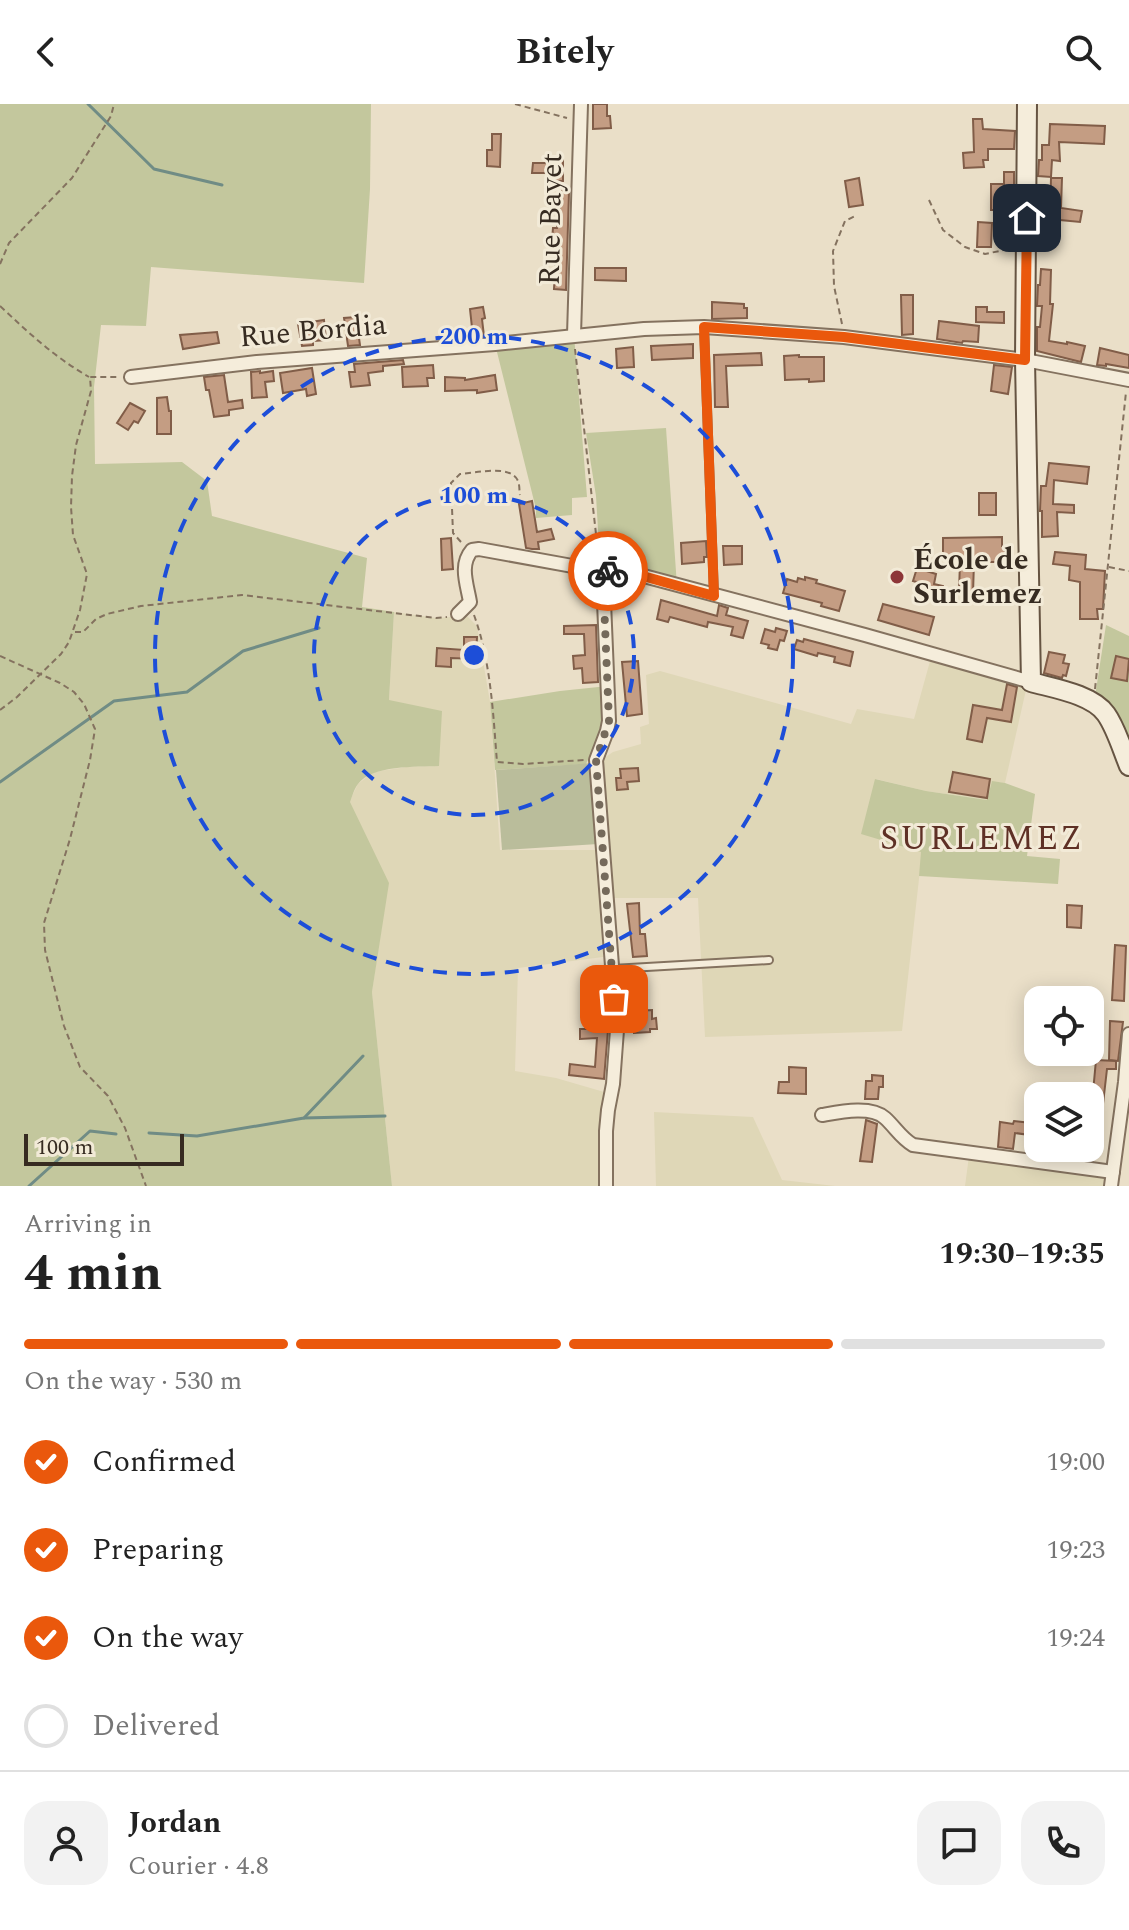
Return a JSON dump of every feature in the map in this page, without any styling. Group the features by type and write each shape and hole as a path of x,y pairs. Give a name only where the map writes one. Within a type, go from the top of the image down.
{"street":[{"name":"Rue Bayet","path":"574,335 581,104"},
{"path":"1027,104 1025,360 1031,682"},
{"name":"Rue Bordia","path":"131,377 217,365 495,344 644,329 704,327 844,337 1025,360 1128,380"},
{"path":"458,614 470,602 464,564 472,550 599,570 625,571 865,635 1087,699 1108,715 1129,766"},
{"path":"599,570 603,578 609,707 607,731 596,760 617,1030 606,1131 606,1186"},
{"path":"1111,1186 1129,1034"},
{"path":"822,1115 849,1110 880,1114 913,1145 1113,1172"}],"lane":[{"path":"704,327 714,596"},
{"path":"612,969 769,960"}],"path":[{"path":"0,264 9,243 72,178 111,116 114,104"},
{"path":"515,104 580,122"},
{"path":"929,200 943,230 965,247 985,254 1026,246"},
{"path":"844,337 834,286 833,251 845,221 857,215"},
{"path":"0,306 41,346 65,364 90,377 131,377"},
{"path":"574,335 596,534 595,560 599,570"},
{"path":"0,710 61,654 74,632 80,610 87,574 73,535 72,468 91,391 90,377"},
{"path":"1094,703 1128,380"},
{"path":"470,552 453,533 451,483 460,474 501,471 513,474 520,495"},
{"path":"1108,567 1129,571"},
{"path":"74,632 83,632 96,619 107,614 141,606 242,595 437,618 458,614"},
{"path":"470,602 483,639 497,762 523,764 596,760"},
{"path":"0,656 74,692 84,704 95,729 70,839 44,923 45,950 64,1026 80,1067 108,1096 125,1128 146,1186"}],"shaded area":[{"path":"394,612 437,618 464,613 477,626 490,702 500,850 598,850 603,957 518,968 515,1071 556,1078 611,1094 606,1186 392,1186 372,992 388,883 349,802 358,784 373,772 438,766 389,700"},
{"path":"932,654 1028,681 1005,783 992,782 987,800 926,791 876,779 922,852 902,1031 705,1037 698,898 612,898 601,760 613,752 641,744 640,727 649,724 646,675 660,671 851,724 857,709 914,719"},
{"path":"654,1112 753,1117 782,1180 835,1186 656,1186"},
{"path":"969,1156 1113,1172 1111,1186 965,1186"}],"green space":[{"path":"0,104 371,104 364,283 151,267 146,326 101,325 94,387 95,464 182,462 207,481 212,516 367,558 362,607 394,612 389,700 442,711 439,766 395,768 373,773 358,784 350,802 389,883 372,992 392,1186 0,1186"},
{"path":"574,335 587,497 572,498 572,515 536,518 495,344"},
{"path":"666,428 677,586 600,563 596,496 586,433"},
{"path":"1106,625 1129,636 1129,766 1094,703"},
{"path":"608,686 602,729 586,764 495,770 490,702"},
{"path":"592,763 598,844 502,850 496,770"},
{"path":"875,779 987,800 992,781 1035,794 1027,856 1060,859 1058,884 919,876 921,852 861,834"}],"building":[{"path":"593,104 607,104 611,128 593,129"},
{"path":"973,119 982,119 983,129 1015,131 1014,149 988,149 988,160 983,160 984,167 964,168 963,153 974,152"},
{"path":"1050,124 1105,126 1104,144 1059,142 1060,161 1052,160 1051,177 1038,176 1042,145 1049,145"},
{"path":"492,134 501,134 500,167 487,166 487,150 492,150"},
{"path":"548,156 563,157 563,181 552,181 552,173 532,173 533,163 548,163"},
{"path":"1004,172 1014,172 1009,210 991,210 991,184 1004,184"},
{"path":"859,178 863,205 849,207 845,181"},
{"path":"1051,178 1062,178 1061,208 1082,211 1080,222 1050,219"},
{"path":"562,191 569,192 566,290 554,289 556,254 551,253"},
{"path":"978,222 992,223 991,247 977,247"},
{"path":"595,268 626,268 626,281 595,280"},
{"path":"1041,269 1051,270 1050,304 1053,304 1049,341 1085,346 1081,362 1037,351 1037,327 1040,327 1042,306 1037,306"},
{"path":"901,295 913,295 913,334 902,335"},
{"path":"712,302 744,304 747,318 712,319"},
{"path":"483,307 484,336 473,337 470,309"},
{"path":"976,307 987,307 987,312 1004,312 1004,323 976,322"},
{"path":"356,317 360,345 348,346 344,318"},
{"path":"324,320 326,340 302,346 298,324"},
{"path":"939,321 979,326 978,342 937,339"},
{"path":"217,332 219,343 183,349 180,335"},
{"path":"693,344 693,358 652,360 651,346"},
{"path":"633,347 634,367 617,368 616,349"},
{"path":"1100,348 1129,355 1129,368 1097,365"},
{"path":"761,353 762,365 726,366 728,407 715,407 714,355"},
{"path":"784,356 824,357 824,381 785,380"},
{"path":"403,360 404,364 383,366 383,371 368,373 370,385 351,387 349,372 355,372 354,364"},
{"path":"433,365 434,378 427,378 428,386 403,387 402,367"},
{"path":"994,365 1012,367 1008,394 991,391"},
{"path":"312,368 316,394 307,396 306,389 283,393 280,373"},
{"path":"273,371 274,381 265,382 267,397 252,398 251,372"},
{"path":"224,375 228,402 242,400 243,408 229,410 229,415 214,417 204,377"},
{"path":"495,375 497,390 477,393 477,390 445,391 445,377 465,380"},
{"path":"167,397 171,411 171,434 157,434 157,398"},
{"path":"130,403 145,411 138,423 134,421 128,430 117,423"},
{"path":"1049,463 1089,467 1087,484 1054,480 1053,504 1074,505 1074,513 1057,512 1058,536 1042,537 1041,486 1046,486"},
{"path":"979,493 996,493 996,515 979,515"},
{"path":"532,501 537,532 551,529 554,539 538,542 539,549 526,548 519,504"},
{"path":"1002,537 1005,554 1002,554 1002,562 974,562 973,593 959,592 960,562 957,562 957,556 943,556 943,538"},
{"path":"451,538 453,569 442,570 441,539"},
{"path":"706,541 707,557 704,557 704,562 682,564 681,543"},
{"path":"723,546 742,546 742,564 724,565"},
{"path":"1055,552 1086,555 1085,569 1105,571 1103,609 1097,609 1098,619 1080,619 1080,582 1069,580 1070,566 1053,564"},
{"path":"917,568 936,574 934,584 943,586 943,600 917,592 920,583 913,581"},
{"path":"805,577 845,591 839,611 821,606 822,603 783,593 787,579 797,582 798,578 805,580"},
{"path":"661,600 717,616 719,605 728,608 726,615 748,621 743,638 731,635 733,627 708,622 707,627 670,617 668,622 657,619"},
{"path":"883,604 934,617 929,635 878,620"},
{"path":"596,625 598,682 583,683 582,668 574,669 573,656 585,655 584,634 564,634 564,626"},
{"path":"776,628 787,631 777,650 761,643 765,629 775,632"},
{"path":"464,637 477,637 476,659 451,658 451,667 436,666 437,648 464,650"},
{"path":"804,639 853,652 850,666 834,662 835,657 818,653 817,656 794,649 797,640 803,642"},
{"path":"1049,652 1065,655 1063,663 1069,664 1066,676 1062,678 1044,673"},
{"path":"1116,656 1129,659 1127,681 1111,678"},
{"path":"638,661 642,714 627,716 622,662"},
{"path":"1007,684 1017,687 1011,722 987,718 982,742 967,739 973,705 1002,710"},
{"path":"638,768 639,781 627,782 628,789 617,790 616,778 621,778 620,769"},
{"path":"953,772 990,779 987,798 949,792"},
{"path":"639,903 640,934 645,934 647,956 633,957 627,904"},
{"path":"1067,905 1082,906 1081,928 1067,927"},
{"path":"1115,945 1126,946 1124,1001 1112,1000"},
{"path":"606,1002 608,1030 604,1079 569,1075 570,1064 595,1067 597,1038 580,1039 580,1029 596,1029 595,1003"},
{"path":"652,1010 657,1029 634,1033 633,1011"},
{"path":"1110,1021 1123,1022 1118,1061 1109,1060"},
{"path":"1104,1060 1116,1061 1116,1069 1107,1069 1104,1095 1104,1082 1094,1082 1095,1066 1104,1066"},
{"path":"789,1067 806,1068 806,1094 778,1093 779,1082 789,1082"},
{"path":"872,1075 883,1076 883,1087 879,1087 878,1099 865,1099 866,1081 872,1081"},
{"path":"866,1120 877,1124 872,1162 860,1161"},
{"path":"1014,1121 1024,1122 1024,1134 1015,1133 1013,1149 998,1147 1000,1122 1013,1124"}],"waterway":[{"path":"88,104 154,169 222,185"},
{"path":"0,782 114,701 187,692 243,651 319,628"},
{"path":"149,1133 197,1136 304,1118 363,1056"},
{"path":"304,1118 385,1116"},
{"path":"29,1186 90,1131 116,1134"}],"way so far":[{"path":"608,571 600,571 603,578 609,721 596,760 614,999"}],"place":[{"name":"École de Surlemez","path":"897,577"}],"district":[{"name":"SURLEMEZ","path":"982,839"}],"route":[{"path":"608,571 625,571 714,596 704,327 844,337 1025,360 1027,218"}]}
